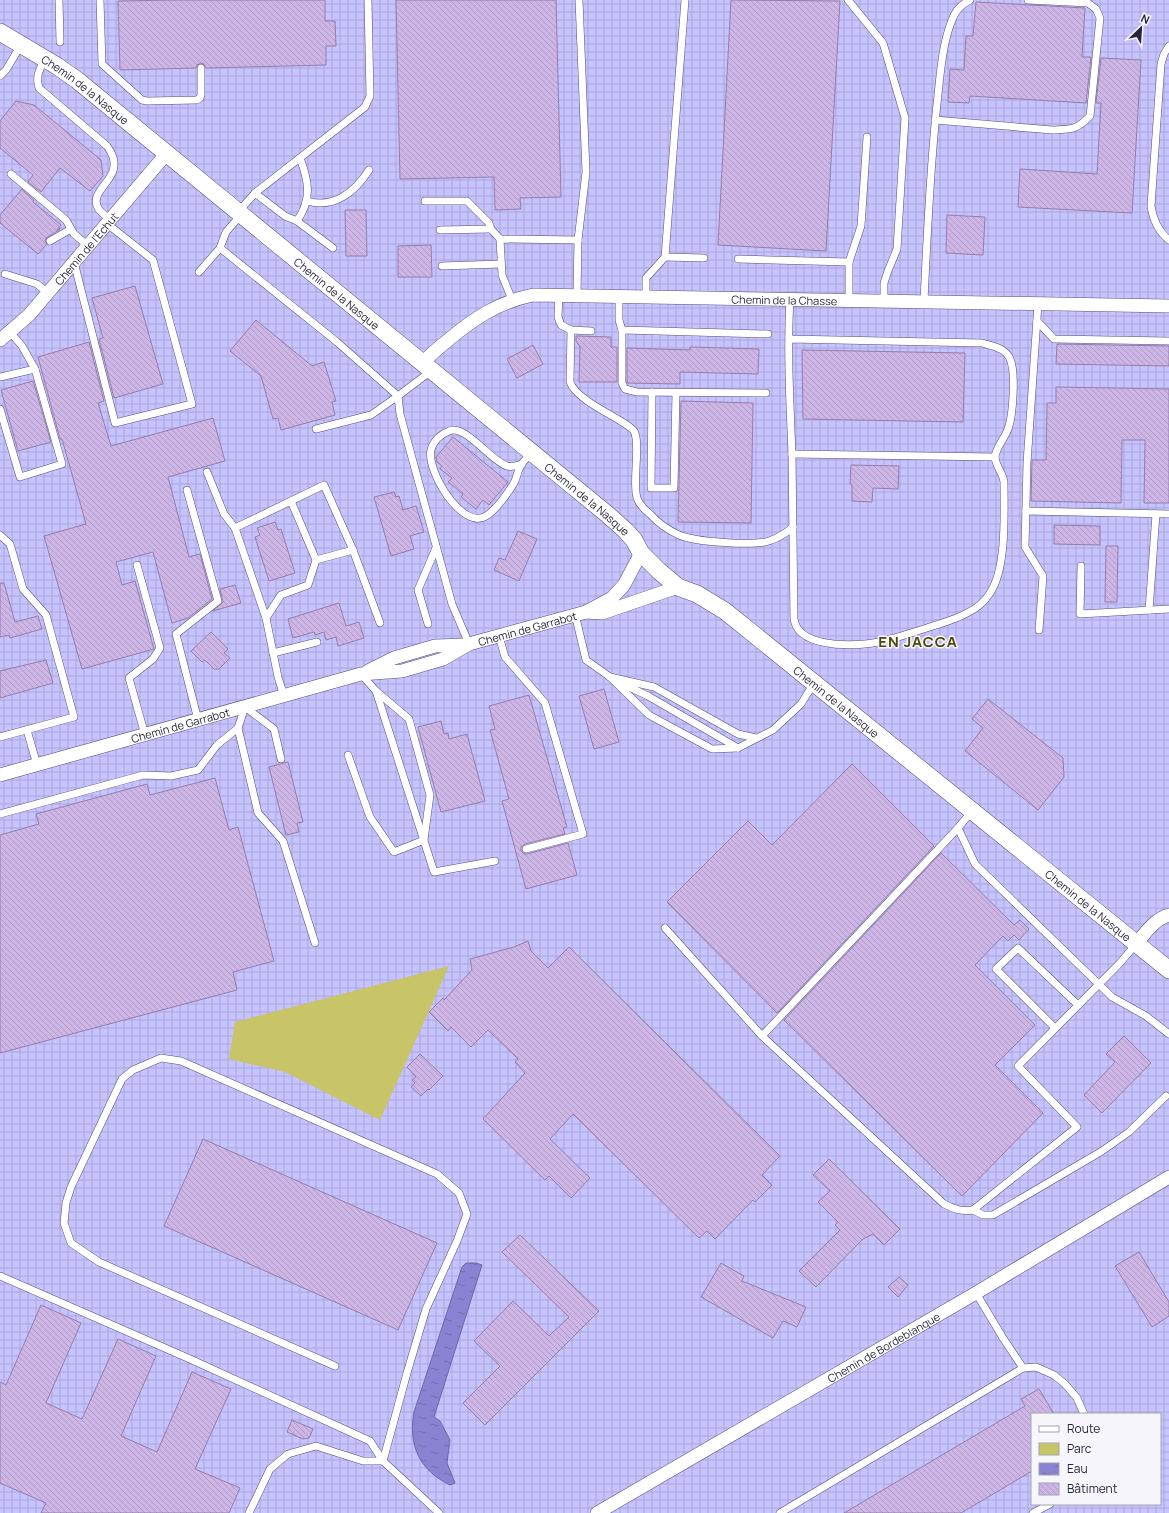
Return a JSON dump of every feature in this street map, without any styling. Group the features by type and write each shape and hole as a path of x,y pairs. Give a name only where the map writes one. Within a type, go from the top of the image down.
{"street":[{"name":"Chemin de la Nasque","path":"0,32 77,80 427,367 527,459 621,527 634,540 641,554 659,572 678,587 696,594 725,611 1169,970"},
{"name":"Chemin de l'Echut","path":"5,336 29,315 167,153"},
{"name":"Chemin de la Chasse","path":"427,367 428,357 470,322 512,300 533,295 1169,306"},
{"name":"Chemin de Garrabot","path":"0,775 361,674 402,671 442,659 469,644 581,613 612,598 624,585 641,554"},
{"name":"Chemin de Garrabot","path":"581,613 602,613 678,587"},
{"path":"1137,943 1148,929 1164,916 1169,915"},
{"name":"Chemin de Bordeblanque","path":"597,1513 976,1293 1169,1178"}],"lane":[{"path":"59,0 60,42"},
{"path":"100,0 102,64 142,100 197,100 201,95 201,68"},
{"path":"199,272 220,248 226,232 255,193 360,113 370,100 368,0"},
{"path":"577,295 578,240 586,172 580,0"},
{"path":"646,296 646,278 665,257 685,0"},
{"path":"848,0 883,43 905,118 897,249 884,283 884,300"},
{"path":"924,301 931,156 942,57 952,19 964,3 970,0"},
{"path":"935,120 1052,130 1071,129 1080,126 1090,116 1100,18 1096,9 1088,3 1028,0"},
{"path":"0,76 6,70 21,44"},
{"path":"1169,46 1164,54 1161,64 1151,206 1153,218 1158,228 1169,240"},
{"path":"45,59 39,69 37,78 39,88 107,146 112,153 114,171 98,195 96,204 108,221 153,260 192,404 115,423 74,261"},
{"path":"849,300 849,262 861,226 867,137"},
{"path":"297,221 306,206 307,201 307,177 300,158"},
{"path":"307,201 315,204 323,204 338,199 353,191 369,170"},
{"path":"11,174 66,220 74,234 88,245"},
{"path":"255,193 285,216 297,221 333,248"},
{"path":"425,201 468,201 488,223 500,239 502,275 512,300"},
{"path":"50,241 71,229"},
{"path":"440,230 491,229"},
{"path":"500,239 578,240"},
{"path":"220,248 337,342 398,396 400,414 452,604 469,644"},
{"path":"665,257 704,258"},
{"path":"738,259 849,262"},
{"path":"442,266 501,264"},
{"path":"5,274 37,284 48,293"},
{"path":"559,295 558,320 563,327 571,330 591,330"},
{"path":"619,296 619,320 622,330 623,386 625,389 630,391 652,392 766,393"},
{"path":"789,339 982,343 998,347 1010,358 1013,375 1012,414 1009,428 995,457 1004,482 1002,544 998,573 994,586 977,608 954,619 890,639 865,644 826,643 806,636 796,627 794,619 792,454 789,413 789,339 790,299"},
{"path":"1038,304 1028,463 1025,547 1043,576 1039,630"},
{"path":"1037,321 1054,339 1169,341"},
{"path":"571,330 570,382 572,387 581,396 621,421 634,432 636,442 635,488 637,498 641,505 658,522 670,531 691,539 744,543 769,541 793,528"},
{"path":"622,330 768,334"},
{"path":"0,409 20,477 62,464 35,369 22,346 5,336"},
{"path":"316,429 371,414 398,396 427,367"},
{"path":"0,377 35,369"},
{"path":"652,392 651,488 674,488 676,392"},
{"path":"451,430 457,430 467,435 500,463 508,466 515,466 527,459 510,490 486,516 477,519 460,511 449,498 432,466 430,458 434,442 441,435 451,430"},
{"path":"792,454 995,457"},
{"path":"207,472 224,514 235,528 266,618 278,678 284,696"},
{"path":"235,528 324,485 353,550 380,623"},
{"path":"187,490 218,601 176,634 198,720"},
{"path":"266,618 281,595 308,585 316,560 291,501"},
{"path":"1026,511 1169,514"},
{"path":"1149,610 1156,514"},
{"path":"0,535 10,544 23,589 46,615 74,717 0,738"},
{"path":"428,624 418,590 436,548"},
{"path":"316,560 353,550"},
{"path":"137,565 160,648 153,659 129,678 145,735"},
{"path":"1081,566 1080,614 1169,608"},
{"path":"581,613 586,660 610,677 649,714 712,749 738,748 773,730 801,704 814,682"},
{"path":"499,636 504,657 545,703 583,834 526,849"},
{"path":"273,653 317,642"},
{"path":"361,674 376,691 409,719 430,795 424,840"},
{"path":"610,677 654,687 738,734 756,738"},
{"path":"610,677 648,696 738,748"},
{"path":"376,691 434,872 495,861"},
{"path":"281,758 274,729 245,707 238,728 258,813 283,841 315,943"},
{"path":"0,814 143,776 171,776 198,770 217,745 238,728"},
{"path":"27,730 37,765"},
{"path":"348,755 370,817 394,852 424,840"},
{"path":"762,1036 958,828 972,810"},
{"path":"958,828 975,864 1112,997 1146,1016 1169,1034"},
{"path":"665,928 762,1036 944,1204 956,1210 966,1211 973,1210 1077,1127 1018,1066 1137,943"},
{"path":"1055,1028 996,969 1018,948 1078,1005"},
{"path":"335,1366 99,1262 71,1243 64,1224 66,1203 71,1187 122,1079 133,1070 161,1058 181,1061 437,1174 459,1193 467,1214 457,1241 426,1309 406,1373 383,1461"},
{"path":"973,1210 983,1215 993,1215 1102,1151 1129,1132 1166,1096"},
{"path":"0,1276 190,1359 370,1441 383,1461 439,1513"},
{"path":"976,1293 1023,1368"},
{"path":"780,1513 1023,1368 1036,1367 1054,1375 1065,1384 1077,1398 1084,1413"},
{"path":"249,1513 270,1469 288,1454 316,1446 363,1461 383,1461"},
{"path":"1033,1513 1048,1505"}],"shaded area":[{"path":"0,0 1169,0 1169,1513 0,1513"}],"green space":[{"path":"449,966 380,1120 285,1072 229,1059 235,1022"}],"water":[{"path":"466,1263 476,1263 482,1265 434,1417 440,1421 450,1440 447,1463 455,1483 450,1485 430,1472 423,1464 415,1446 413,1424 414,1412 462,1267"}],"building":[{"path":"325,0 325,21 335,21 336,46 326,46 326,65 206,68 204,64 201,63 197,65 196,68 120,70 118,1"},
{"path":"396,0 556,0 561,197 520,198 521,209 495,210 494,177 400,179"},
{"path":"731,0 840,1 826,251 718,245"},
{"path":"976,2 1085,8 1082,57 1091,57 1086,103 970,96 969,103 948,102 950,69 964,70 966,36 973,36"},
{"path":"1101,58 1141,60 1132,213 1018,207 1020,169 1097,174 1101,103 1096,103"},
{"path":"16,101 34,105 101,160 103,176 90,191 60,168 41,192 28,182 33,175 0,148 0,121"},
{"path":"22,189 34,200 33,202 61,225 57,230 60,228 59,230 46,238 45,241 47,244 38,254 0,223 0,215"},
{"path":"345,210 366,210 367,256 346,256"},
{"path":"947,215 985,217 983,255 946,253"},
{"path":"431,245 432,277 398,277 398,246"},
{"path":"135,286 163,384 114,398 99,339 103,338 92,298"},
{"path":"256,320 312,366 324,362 336,401 332,402 335,415 281,430 278,418 273,419 261,376 230,351"},
{"path":"576,336 611,337 611,347 617,347 617,382 579,382 580,347 576,341"},
{"path":"89,342 104,401 98,403 111,446 213,418 225,461 168,477 189,557 200,554 212,599 188,618 172,623 153,552 116,562 122,585 135,581 154,649 82,669 44,536 86,524 62,439 60,439 38,357"},
{"path":"1057,344 1169,346 1169,366 1056,364"},
{"path":"533,345 543,364 517,378 507,359"},
{"path":"690,347 759,349 758,374 680,372 680,384 627,383 627,348 690,350"},
{"path":"802,350 965,353 963,422 803,419"},
{"path":"33,381 51,442 18,451 1,390"},
{"path":"1056,387 1169,389 1169,503 1144,503 1145,440 1122,440 1121,503 1031,501 1032,460 1046,460 1047,403 1056,403"},
{"path":"681,401 753,403 751,523 678,522"},
{"path":"453,437 508,482 489,505 483,500 476,509 461,497 463,494 448,482 452,478 440,469 442,466 437,462 436,457"},
{"path":"851,465 899,466 898,489 873,488 872,502 852,501 852,484 850,484"},
{"path":"394,492 396,497 399,496 403,510 416,506 424,532 410,536 414,549 391,556 374,497"},
{"path":"275,522 278,530 281,529 295,573 269,581 255,537 260,535 257,528"},
{"path":"1054,525 1100,526 1100,545 1054,544"},
{"path":"518,531 537,539 519,581 494,570 499,558 505,560"},
{"path":"1106,546 1118,546 1117,602 1105,602"},
{"path":"0,583 4,583 15,622 38,616 42,629 10,638 9,635 0,637"},
{"path":"235,585 241,603 213,611 223,602 220,589"},
{"path":"339,603 346,626 359,622 364,638 338,646 336,637 326,640 324,632 315,635 314,632 293,638 288,619"},
{"path":"211,632 228,649 224,653 230,658 219,669 214,669 205,660 202,662 191,651"},
{"path":"46,660 53,683 0,698 0,671"},
{"path":"604,689 619,742 594,749 579,696"},
{"path":"529,695 567,827 563,828 565,834 525,844 521,847 521,851 524,854 527,854 568,843 577,875 526,889 502,801 509,799 490,730 495,729 489,706"},
{"path":"988,699 1063,758 1064,777 1038,810 965,751 983,728 972,719"},
{"path":"441,721 444,734 448,733 449,739 467,734 485,801 441,812 418,727"},
{"path":"288,762 303,822 297,823 299,832 286,835 269,767"},
{"path":"852,764 934,846 777,1013 667,902 748,821 772,845"},
{"path":"215,778 229,830 238,827 274,961 233,972 237,990 0,1053 0,835 39,824 36,814 147,784 150,795"},
{"path":"941,853 1014,925 1020,920 1029,929 1019,940 1014,935 1008,941 1003,936 975,965 1035,1025 995,1065 1043,1113 962,1196 784,1020"},
{"path":"528,941 531,951 548,968 569,947 780,1156 762,1175 772,1185 755,1202 753,1200 715,1239 707,1231 699,1238 573,1114 550,1139 590,1178 571,1198 549,1176 545,1180 483,1119 525,1073 515,1062 518,1059 488,1030 471,1047 451,1027 448,1031 429,1012 443,998 444,1000 472,970 470,959 514,947"},
{"path":"1124,1036 1151,1063 1102,1113 1084,1095 1115,1062 1106,1054"},
{"path":"420,1054 443,1076 421,1096 411,1087 415,1083 412,1080 416,1077 407,1067"},
{"path":"203,1139 437,1243 398,1330 164,1226"},
{"path":"829,1159 900,1229 884,1245 873,1234 863,1239 816,1287 799,1271 840,1230 835,1225 838,1222 818,1202 830,1191 813,1175"},
{"path":"520,1235 599,1311 485,1425 463,1403 500,1366 474,1341 513,1301 549,1336 569,1317 502,1252"},
{"path":"1139,1252 1169,1302 1169,1316 1152,1327 1115,1266"},
{"path":"721,1263 744,1276 742,1281 806,1307 797,1327 783,1321 773,1338 701,1297"},
{"path":"899,1277 908,1285 898,1297 888,1287"},
{"path":"41,1305 81,1323 46,1403 82,1419 118,1339 156,1356 121,1436 157,1452 192,1372 231,1389 195,1469 240,1488 229,1513 41,1513 46,1503 0,1483 0,1382 6,1385"},
{"path":"1039,1389 1053,1413 1031,1413 1031,1472 961,1513 844,1513 1025,1406 1021,1399"},
{"path":"292,1420 313,1429 309,1438 303,1439 287,1432"}],"district":[{"name":"EN JACCA","path":"918,641"}]}
